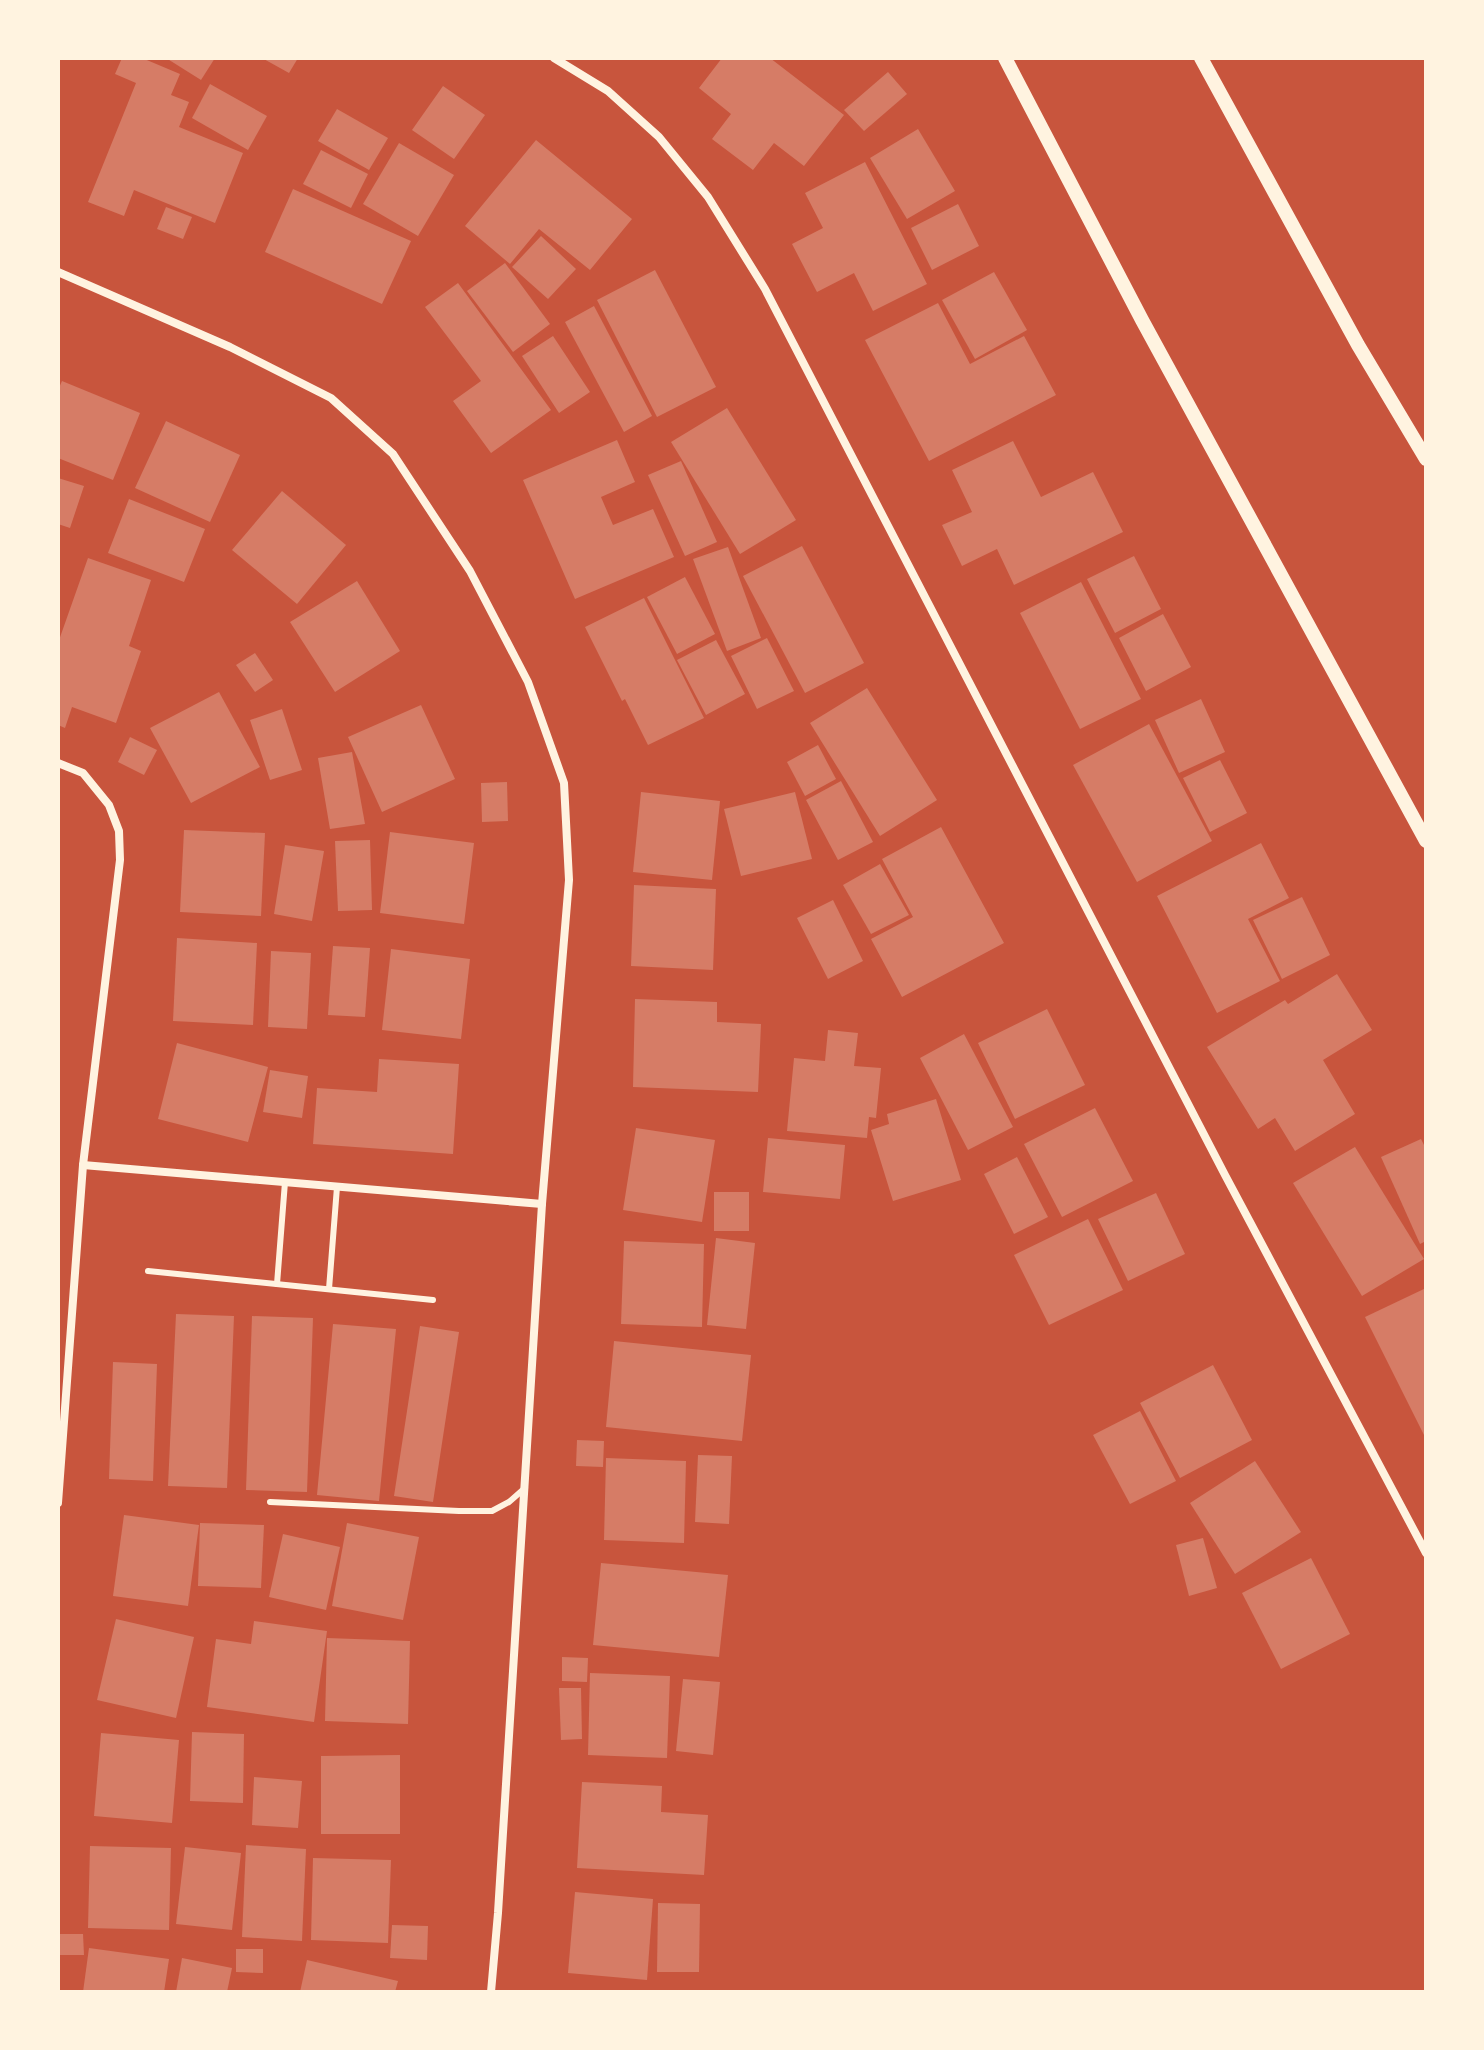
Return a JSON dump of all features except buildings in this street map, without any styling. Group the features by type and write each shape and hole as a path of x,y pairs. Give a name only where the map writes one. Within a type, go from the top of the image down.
{"street":[{"path":"554,58 608,91 659,137 708,197 765,289 1217,1161 1426,1553"},
{"path":"1005,58 1142,320 1426,841"},
{"path":"1201,58 1358,345 1426,459"},
{"path":"58,272 230,347 331,398 393,454 470,571 528,682 564,783 569,880 542,1204 491,1992"},
{"path":"58,763 83,773 109,805 119,831 120,860 83,1165 58,1503"},
{"path":"83,1165 542,1204"}],"lane":[{"path":"277,1284 285,1182"},
{"path":"329,1289 337,1187"},
{"path":"148,1271 433,1300"},
{"path":"270,1502 492,1511 525,1488"}]}
